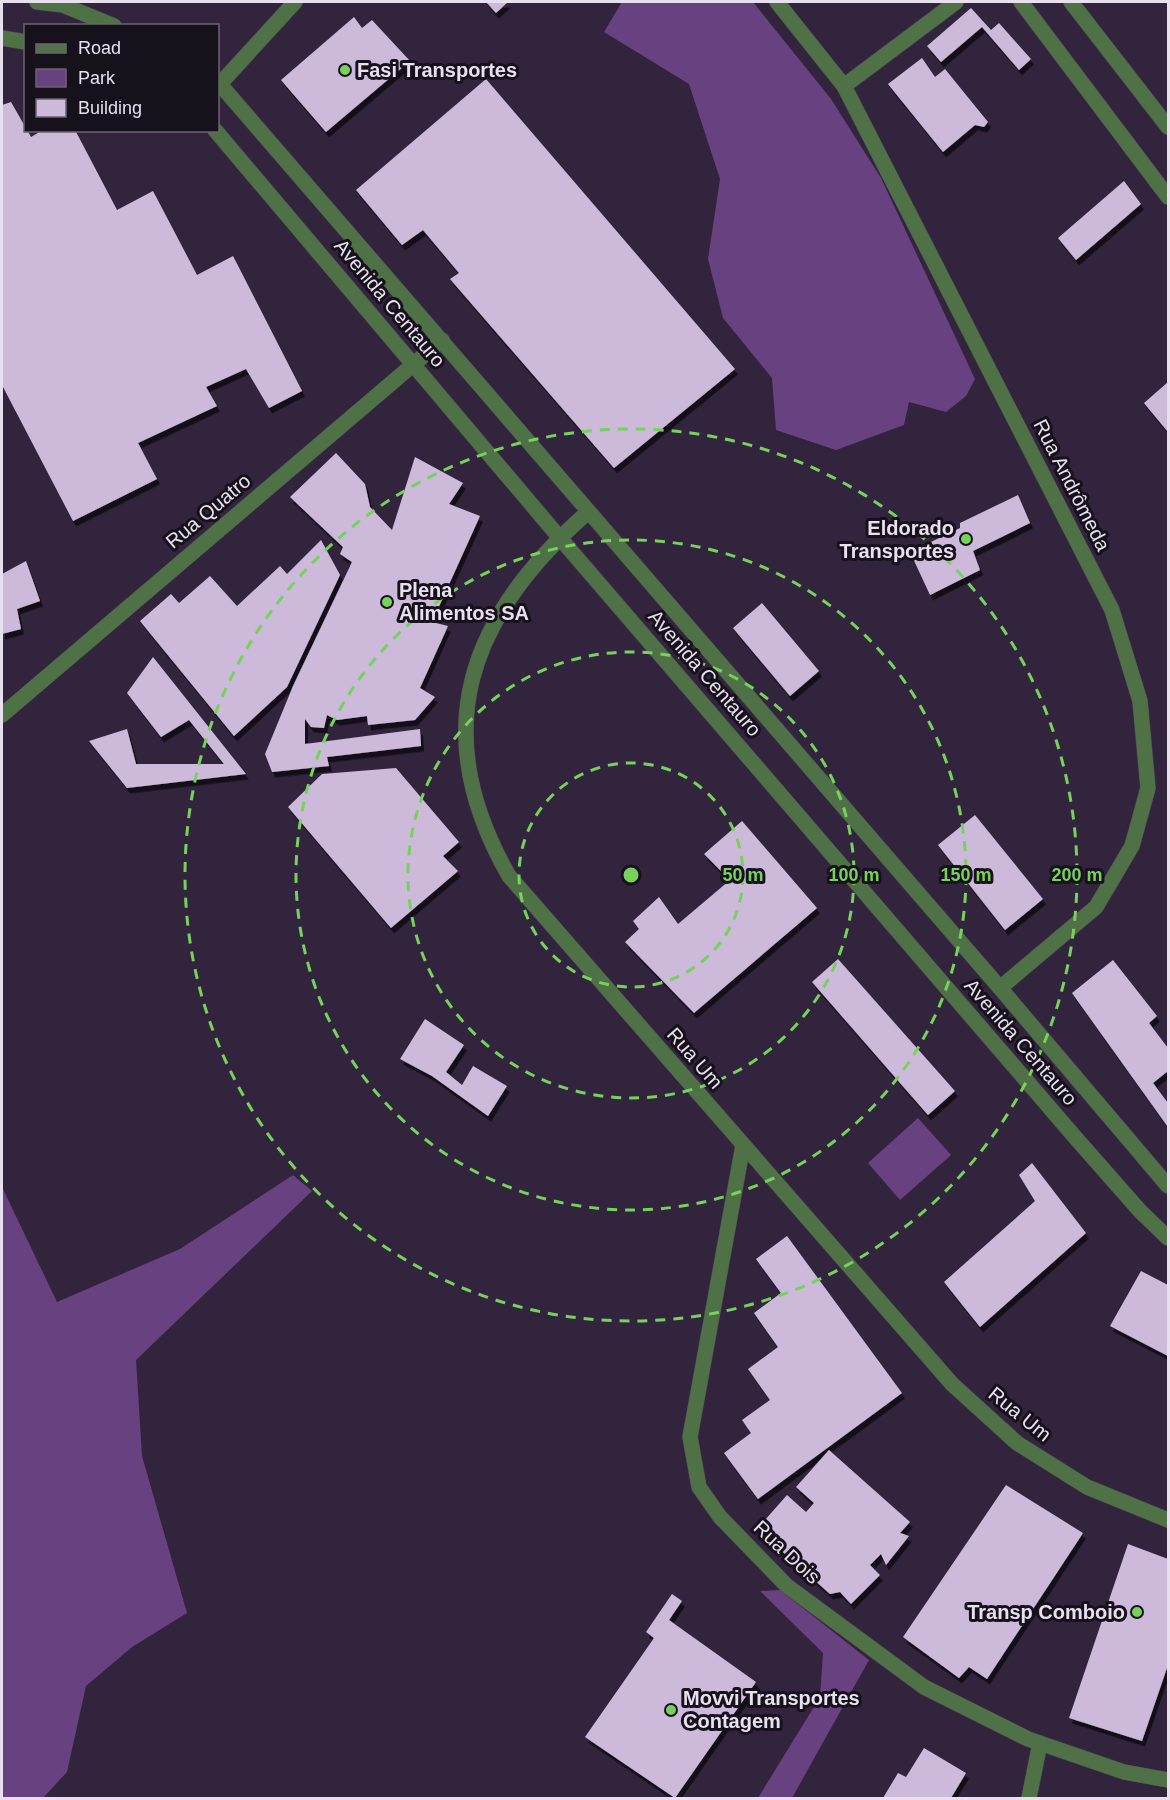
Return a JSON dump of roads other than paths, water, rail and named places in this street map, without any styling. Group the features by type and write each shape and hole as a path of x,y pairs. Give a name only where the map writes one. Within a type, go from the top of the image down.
{"street":[{"path":"37,2 63,5 109,24"},
{"path":"219,82 295,2"},
{"name":"Rua Andrômeda","path":"777,2 844,86 1113,610 1140,701 1148,788 1132,846 1096,907 1000,988"},
{"path":"844,86 956,2"},
{"path":"1021,2 1168,197"},
{"path":"1071,2 1168,127"},
{"path":"2,38 24,42"},
{"name":"Avenida Centauro","path":"219,84 442,340 1168,1186"},
{"name":"Avenida Centauro","path":"217,132 559,537 1074,1136 1140,1211 1168,1238"},
{"name":"Rua Quatro","path":"2,715 442,340"},
{"name":"Rua Um","path":"588,512 559,537 523,579 498,617 472,670 463,740 482,822 509,876 952,1384 1017,1443 1087,1487 1168,1520"},
{"name":"Rua Dois","path":"743,1145 690,1437 699,1487 720,1516 787,1586 924,1687 1040,1743 1124,1772 1168,1780"},
{"path":"1029,1798 1040,1743"}],"place":[{"name":"Fasi Transportes","path":"345,70"},
{"name":"Eldorado Transportes","path":"966,539"},
{"name":"Plena Alimentos SA","path":"387,602"},
{"name":"Transp Comboio","path":"1137,1612"},
{"name":"Movvi Transportes Contagem","path":"671,1710"}]}
